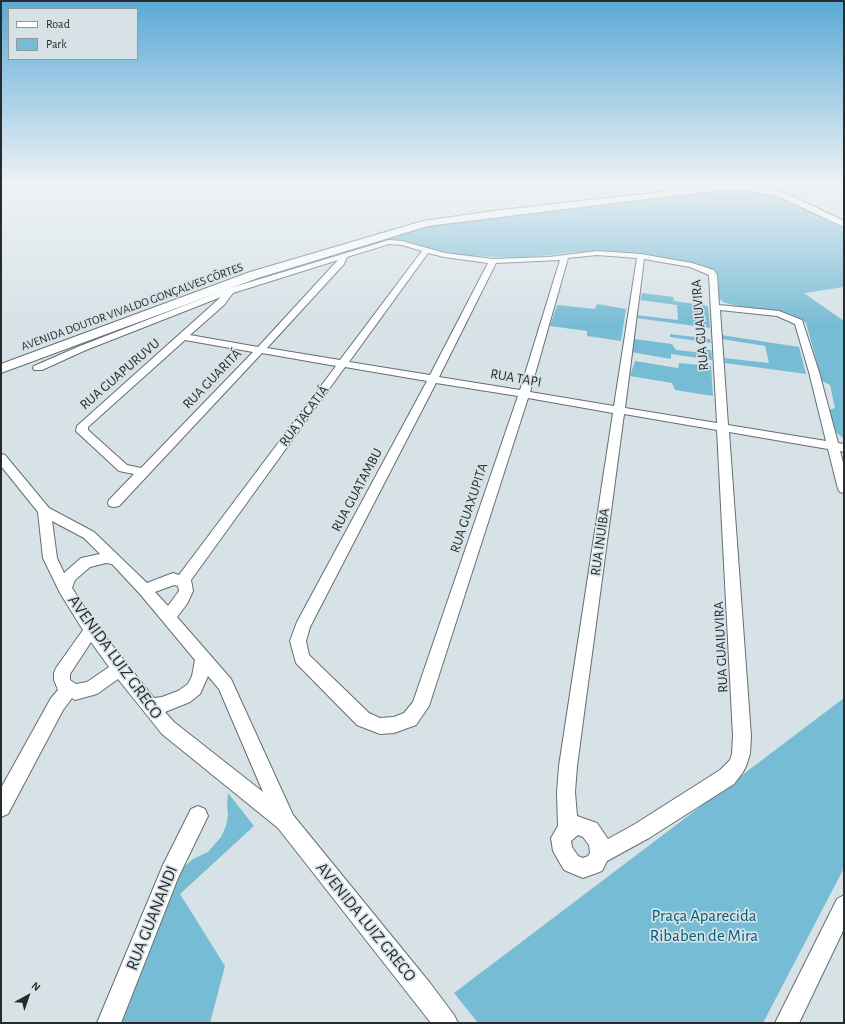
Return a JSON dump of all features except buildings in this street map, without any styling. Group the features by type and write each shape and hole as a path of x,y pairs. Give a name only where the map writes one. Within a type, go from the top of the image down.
{"main road":[{"name":"AVENIDA DOUTOR VIVALDO GONÇALVES CÔRTES","path":"1,359 210,283 381,230"},
{"name":"AVENIDA DOUTOR VIVALDO GONÇALVES CÔRTES","path":"1,369 232,283 404,230"}],"street":[{"name":"RUA GUAIUVIRA","path":"38,368 83,348 230,291 389,242 402,243 444,255 493,261 549,259 564,256 597,254 641,256 692,265 711,272 713,275 723,428 742,736 741,754 737,766 727,777 642,831 600,854"},
{"name":"RUA JACATIÁ","path":"182,580 426,251"},
{"name":"RUA GUARITÁ","path":"114,503 260,350 341,262 344,255"},
{"name":"RUA GUAXUPITA","path":"363,719 380,726 394,725 410,719 420,706 524,394 563,264 564,256"},
{"name":"RUA INUÍBA","path":"568,828 566,792 568,766 641,256"},
{"name":"RUA GUATAMBU","path":"363,719 302,658 298,641 302,627 433,379 493,261"},
{"path":"306,267 322,269 329,274"},
{"name":"RUA GUAPURUVU","path":"142,472 122,468 82,431 83,426 222,303 230,291"},
{"path":"715,307 779,314 799,322 814,372 844,489"},
{"path":"173,314 190,314 198,319 199,323"},
{"name":"RUA TAPI","path":"183,337 844,448"},
{"name":"AVENIDA LUIZ GRECO","path":"1,458 44,511 89,535 116,560 168,616 225,684 285,821"},
{"name":"AVENIDA LUIZ GRECO","path":"44,511 50,558 65,589 91,630 149,706 168,728 285,821 422,990 446,1023"},
{"path":"65,589 68,578 86,562 106,558 116,560"},
{"path":"145,590 167,580 182,580 185,583 186,591 182,600 168,616"},
{"path":"91,630 62,673 64,685 68,689 75,692 91,689 120,669"},
{"path":"149,706 162,705 184,697 194,689 200,677 203,659"},
{"path":"1,807 57,704 68,689"},
{"name":"RUA GUANANDI","path":"109,1023 170,872 198,816"},
{"path":"578,825 590,830 599,841 600,854 594,864 583,868 571,863 563,851 561,838 568,828 578,825"},
{"path":"787,1023 844,906"}],"green space":[{"path":"416,230 844,230 844,287 804,293 844,321 844,439 836,432 829,410 835,408 830,385 822,381 806,323 798,317 785,313 733,305 723,302 719,298 718,274 708,268 661,257 620,252 576,252 522,258 472,256 438,251 402,240 381,239"},
{"path":"642,293 673,297 674,301 708,306 710,328 636,318 636,315 678,320 677,305 640,300"},
{"path":"597,304 626,309 621,341 587,336 587,331 550,326 557,305 595,309"},
{"path":"670,334 710,339 711,343 670,337"},
{"path":"721,335 799,347 806,374 725,363 724,358 769,363 765,346 722,339"},
{"path":"634,339 672,344 676,350 705,353 705,350 711,350 712,360 671,354 671,359 631,352"},
{"path":"635,361 678,368 679,363 711,366 713,396 675,390 672,383 630,376"},
{"name":"Praça Aparecida Ribaben de Mira","path":"844,698 844,868 763,1023 478,1023 454,993"},
{"path":"228,793 254,826 180,894 225,966 210,1023 121,1023 177,873 193,859 208,852 221,837 226,826 228,815"}]}
